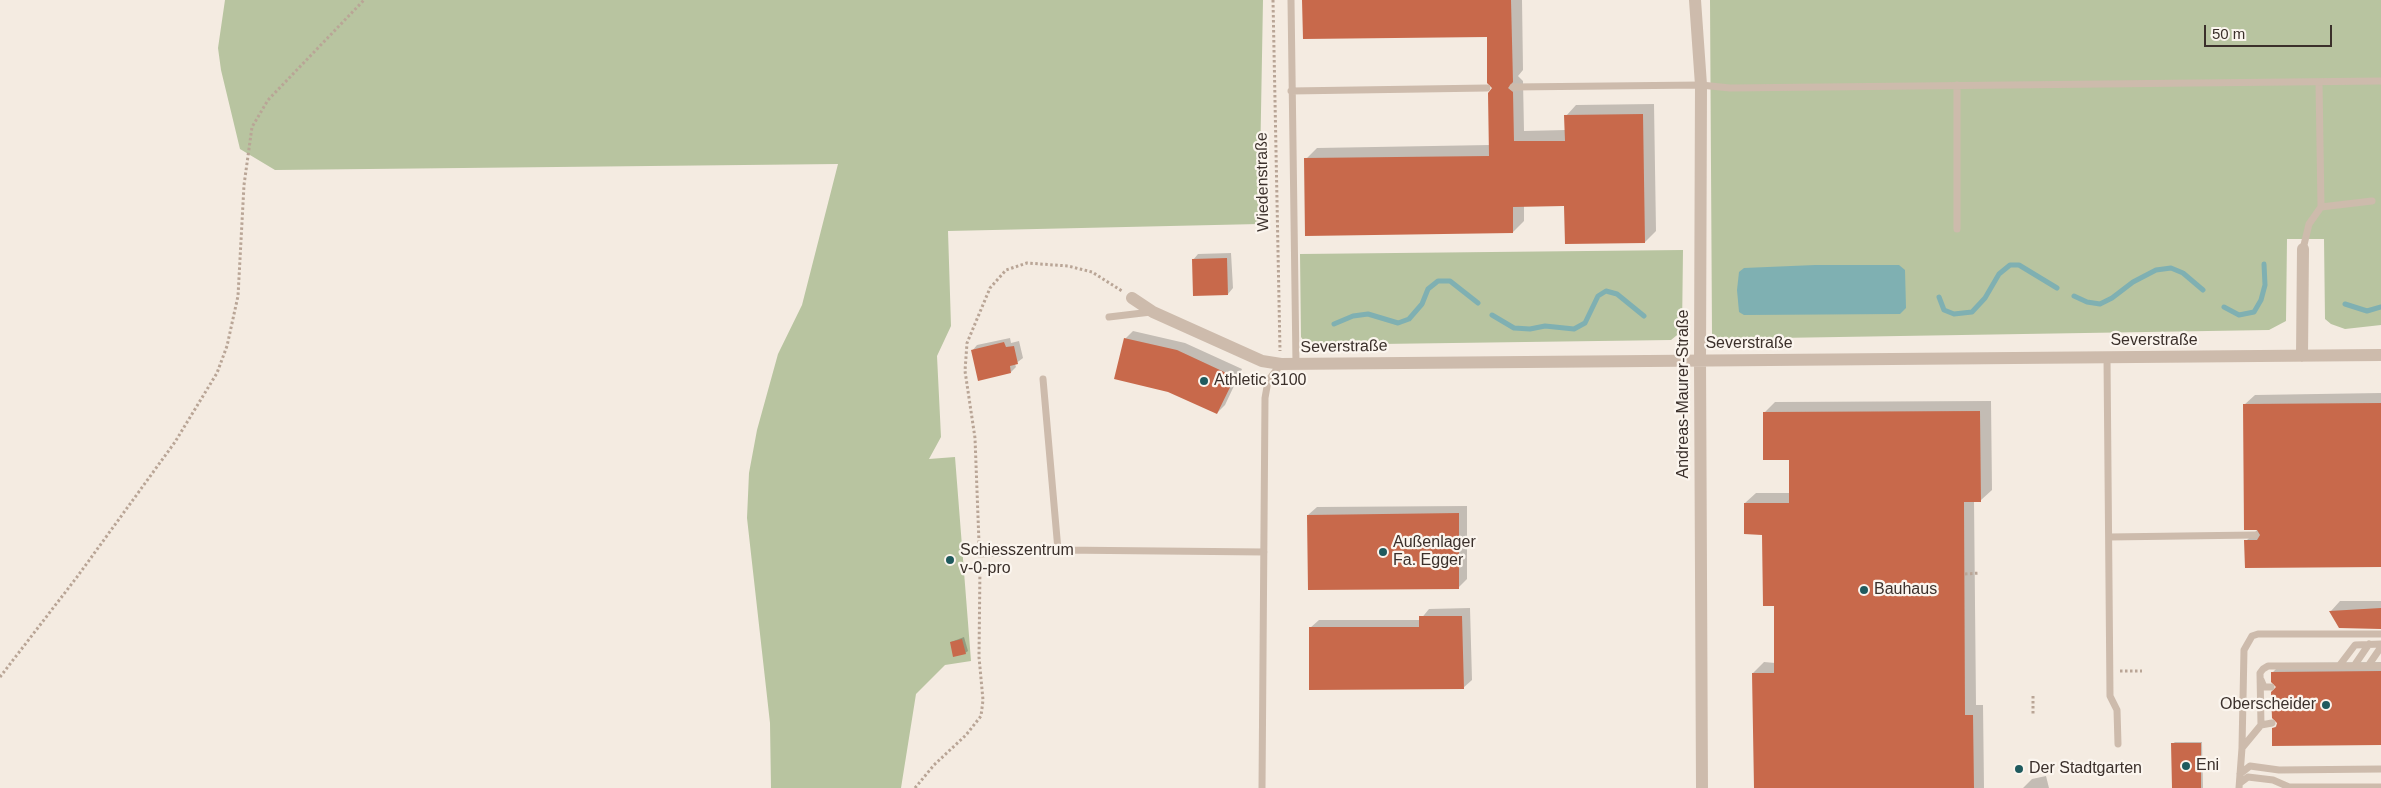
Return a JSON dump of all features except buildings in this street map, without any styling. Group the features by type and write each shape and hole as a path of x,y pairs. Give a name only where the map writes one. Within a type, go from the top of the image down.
{"street":[{"name":"Andreas-Maurer-Straße","path":"1694,0 1701,85 1702,788"},
{"path":"2302,356 2303,248"},
{"name":"Severstraße","path":"1132,298 1153,312 1262,361 1280,364 2381,355"}],"lane":[{"path":"1291,0 1296,364"},
{"path":"1513,87 1701,85 1730,88 2381,81"},
{"path":"2303,248 2309,224 2321,207 2319,82"},
{"path":"1958,86 1958,229"},
{"path":"1291,91 1487,88"},
{"path":"2321,207 2372,201"},
{"path":"1109,317 1153,312"},
{"path":"2107,358 2110,696 2117,710 2118,744"},
{"path":"1262,788 1265,398 1268,381 1280,364"},
{"path":"1043,379 1058,550"},
{"path":"2109,537 2255,535"},
{"path":"980,554 1058,550 1264,552"},
{"path":"2239,786 2242,748 2244,650 2252,636 2258,634 2381,634"},
{"path":"2354,666 2369,644"},
{"path":"2340,666 2356,645 2369,644 2381,646 2368,666"},
{"path":"2261,726 2260,680 2263,669 2268,666 2381,666"},
{"path":"2260,680 2264,687 2271,687"},
{"path":"2242,748 2261,726 2272,724"},
{"path":"2240,774 2250,766 2278,770 2381,769"},
{"path":"2239,786 2248,777 2273,780 2289,787 2381,787"}],"path":[{"path":"0,677 77,577 175,442 217,373 227,346 238,296 244,185 252,127 268,100 364,0"},
{"name":"Wiedenstraße","path":"1272,0 1280,364"},
{"path":"915,788 934,765 966,735 981,716 984,700 979,657 980,554 975,438 965,371 967,343 990,288 1006,270 1027,263 1060,265 1092,272 1132,298"},
{"path":"1964,574 1980,573"},
{"path":"2110,671 2142,671"},
{"path":"2033,696 2033,715"}],"green space":[{"path":"225,0 1263,0 1259,224 948,231 951,326 937,356 941,437 929,459 955,457 971,661 945,665 916,694 901,788 771,788 770,723 747,518 749,473 757,430 778,354 802,305 838,164 275,170 240,149 221,70 218,48"},
{"path":"1710,0 2381,0 2381,325 2345,329 2331,324 2325,319 2324,239 2287,239 2286,321 2269,330 1716,339 1712,334"},
{"path":"1683,250 1682,331 1671,340 1307,345 1301,337 1300,254"}],"water":[{"path":"1815,265 1899,265 1905,270 1906,308 1900,314 1744,315 1739,312 1737,290 1739,272 1744,268"}],"waterway":[{"path":"2224,307 2239,315 2254,312 2261,300 2265,285 2264,264"},
{"path":"1939,297 1944,310 1954,314 1972,312 1985,298 1999,274 2010,265 2019,265 2057,288"},
{"path":"2074,296 2087,302 2100,304 2112,298 2133,282 2156,270 2171,268 2183,273 2203,290"},
{"path":"1334,324 1353,316 1368,314 1398,323 1409,319 1422,304 1428,289 1438,281 1450,281 1478,303"},
{"path":"1492,315 1514,328 1530,329 1545,326 1574,329 1585,323 1598,296 1606,291 1617,294 1644,316"},
{"path":"2345,304 2367,311 2381,307"}],"place":[{"name":"Athletic 3100","path":"1204,381"},
{"name":"Außenlager Fa. Egger","path":"1383,552"},
{"name":"Schiesszentrum v-0-pro","path":"950,560"},
{"name":"Bauhaus","path":"1864,590"},
{"name":"Oberscheider","path":"2326,705"},
{"name":"Eni","path":"2186,766"},
{"name":"Der Stadtgarten","path":"2019,769"}]}
